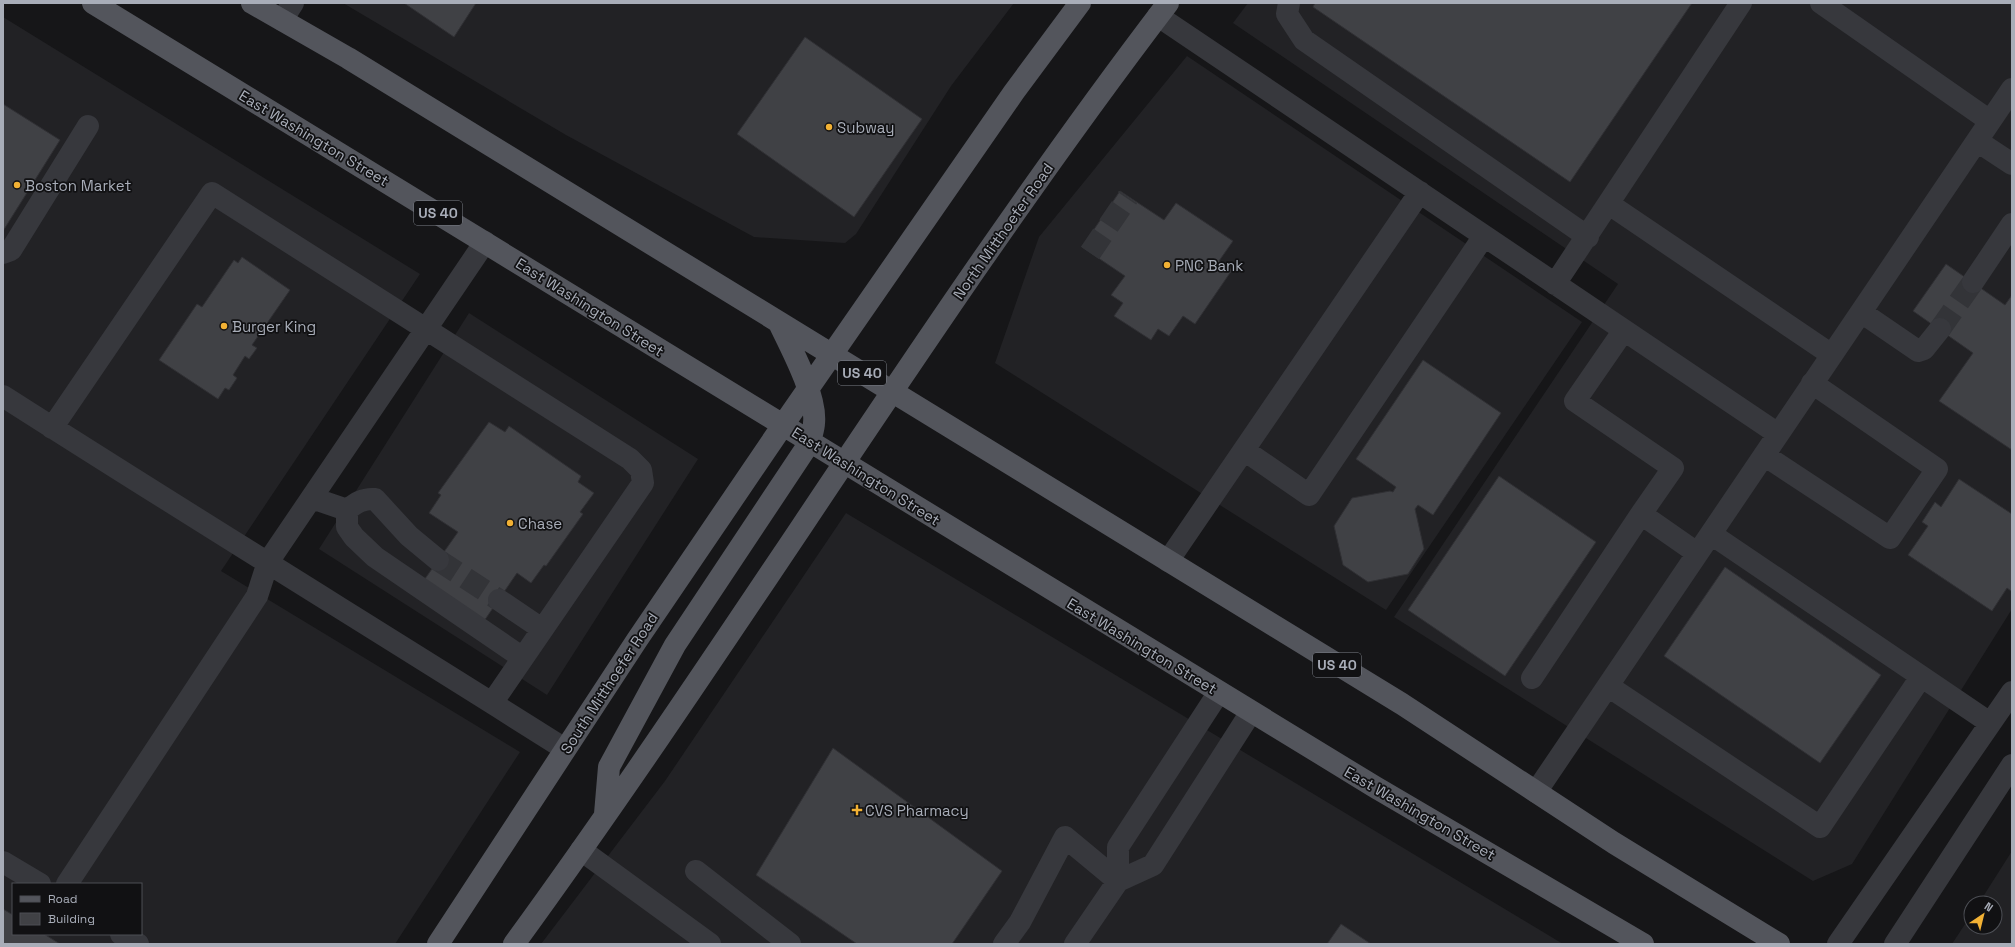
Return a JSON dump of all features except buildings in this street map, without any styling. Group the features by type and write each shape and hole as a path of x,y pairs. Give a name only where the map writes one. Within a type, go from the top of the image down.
{"main road":[{"name":"East Washington Street","path":"93,3 1251,712 1375,787 1643,944"},
{"name":"US 40","path":"252,3 287,12 348,58 1402,704 1614,843 1779,944"},
{"path":"783,425 1014,92 1080,3"},
{"name":"North Mitthoefer Road","path":"845,463 892,392 1094,101 1163,10"},
{"path":"605,815 609,767 675,645 810,442 814,423 812,405 808,390 779,323"},
{"name":"South Mitthoefer Road","path":"438,944 637,640 783,425"},
{"path":"514,944 581,850 845,463"}],"lane":[{"path":"1289,3 1287,14 1304,40 1588,237"},
{"path":"1555,284 1588,237 1741,3"},
{"path":"1821,3 1990,121"},
{"path":"1163,10 1420,192 1778,434"},
{"path":"1536,792 2012,89"},
{"path":"3,253 11,250 88,126"},
{"path":"1977,141 2012,164"},
{"path":"1168,561 1420,192"},
{"path":"52,428 212,193 425,330 630,459 641,470 643,483 492,703"},
{"path":"1609,204 1832,355"},
{"path":"1973,282 2012,224"},
{"path":"1244,450 1309,495 1484,236"},
{"path":"68,883 257,596 268,562 485,242"},
{"path":"1861,312 1918,351 1924,349 1940,329"},
{"path":"1532,678 1673,468 1575,401 1624,330"},
{"path":"1764,455 1890,538 1937,469 1812,383"},
{"path":"3,396 129,478 196,517 565,749"},
{"path":"312,498 347,510"},
{"path":"347,510 359,501 368,498 375,499 408,536 438,560"},
{"path":"347,510 347,527 354,537 375,557 523,658"},
{"path":"1642,514 1697,553"},
{"path":"1711,534 1990,723"},
{"path":"499,600 542,629"},
{"path":"1608,686 1820,827 1921,677"},
{"path":"1118,881 1118,847 1219,692"},
{"path":"1838,944 2012,692"},
{"path":"1075,944 1118,881 1153,865 1251,712"},
{"path":"1895,944 2012,765"},
{"path":"1004,944 1020,922 1065,837 1118,881"},
{"path":"581,850 710,944"},
{"path":"3,862 38,883"},
{"path":"696,871 790,944"},
{"path":"123,935 138,944"}],"shaded area":[{"path":"343,3 1014,3 951,86 856,234 845,243 754,237 566,135"},
{"path":"1248,3 2012,3 2012,609 1852,864 1813,881 1394,617 1618,284 1233,23"},
{"path":"3,17 420,274 221,571 520,752 395,944 3,944"},
{"path":"1187,56 1582,322 1386,610 995,363 1039,237"},
{"path":"469,313 698,459 547,695 319,549"},
{"path":"846,513 1563,944 541,944 665,781"},
{"path":"2012,851 2012,944 1952,944 1963,927 1963,935 2003,935 2003,895 1984,895"}],"tunnel":[{"path":"1090,253 1128,197"},
{"path":"1940,329 1973,282"},
{"path":"438,560 499,600"}],"place":[{"name":"Subway","path":"829,127"},
{"name":"Boston Market","path":"17,185"},
{"name":"PNC Bank","path":"1167,265"},
{"name":"Burger King","path":"224,326"},
{"name":"Chase","path":"510,523"},
{"name":"CVS Pharmacy","path":"857,810"}]}
